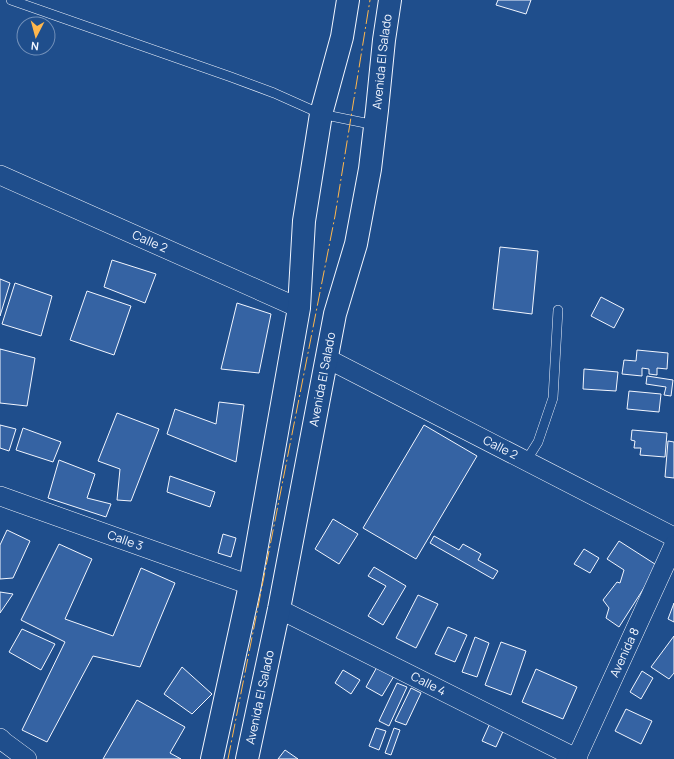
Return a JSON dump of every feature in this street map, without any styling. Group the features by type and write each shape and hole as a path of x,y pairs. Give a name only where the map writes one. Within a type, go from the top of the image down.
{"main road":[{"path":"212,759 250,585 299,308 304,221 321,114 342,37 348,0"},
{"name":"Avenida El Salado","path":"247,759 279,609 335,314 356,244 370,169 378,110 384,40 390,0"}],"street":[{"name":"Calle 2","path":"0,175 299,308"},
{"name":"Calle 2","path":"326,358 674,537"},
{"name":"Calle 3","path":"0,496 250,585"},
{"name":"Avenida 8","path":"576,759 674,546"},
{"name":"Calle 4","path":"279,609 576,759"},
{"path":"0,738 28,759"}],"lane":[{"path":"11,0 232,77 274,93 321,114 375,125"},
{"path":"526,461 538,442 553,398 558,310"}],"building":[{"path":"498,0 531,0 526,14 496,5"},
{"path":"500,247 538,251 532,314 493,309"},
{"path":"112,260 156,274 145,303 104,287"},
{"path":"0,279 10,283 0,316"},
{"path":"15,283 52,296 41,336 2,324"},
{"path":"87,291 131,306 114,355 70,340"},
{"path":"601,297 624,309 614,328 591,316"},
{"path":"237,303 271,314 259,373 221,369"},
{"path":"0,349 35,358 27,406 0,403"},
{"path":"637,350 668,353 667,369 657,368 657,375 649,374 649,369 642,368 642,376 622,374 624,360 636,361"},
{"path":"584,369 618,372 616,391 583,389"},
{"path":"647,376 673,380 671,396 664,395 666,387 646,384"},
{"path":"629,391 661,394 659,412 627,409"},
{"path":"219,402 244,405 236,462 167,434 175,409 216,424"},
{"path":"117,413 159,429 131,501 117,500 120,469 98,461"},
{"path":"0,425 16,429 9,451 0,448"},
{"path":"424,425 477,456 416,559 363,528"},
{"path":"23,428 61,442 53,462 16,450"},
{"path":"632,430 667,433 665,457 640,455 641,448 634,448 635,441 631,440"},
{"path":"668,441 674,442 674,478 665,477"},
{"path":"59,460 95,474 87,498 111,504 106,517 48,498"},
{"path":"170,476 215,492 210,507 167,492"},
{"path":"333,519 358,534 339,564 315,549"},
{"path":"7,530 30,541 13,578 0,579 0,545"},
{"path":"223,534 236,538 231,557 218,553"},
{"path":"434,536 459,550 463,544 481,554 478,560 498,571 493,579 430,543"},
{"path":"619,541 658,566 619,627 606,618 609,608 603,600 617,582 620,583 624,570 607,559"},
{"path":"59,544 92,559 65,619 113,636 141,568 175,583 140,667 93,656 47,742 22,730 65,642 21,620"},
{"path":"584,549 599,558 590,573 574,564"},
{"path":"374,567 406,586 383,625 368,616 386,586 368,576"},
{"path":"0,592 13,594 0,613"},
{"path":"418,595 438,604 416,648 396,638"},
{"path":"674,603 674,622 668,619"},
{"path":"448,627 467,635 455,662 435,654"},
{"path":"22,629 55,644 41,670 9,652"},
{"path":"674,636 674,673 669,679 651,667"},
{"path":"475,637 489,643 477,677 462,672"},
{"path":"501,642 526,651 511,695 485,685"},
{"path":"182,667 212,694 192,714 164,694"},
{"path":"377,667 394,676 382,696 366,687"},
{"path":"536,669 577,687 563,719 522,702"},
{"path":"343,670 360,680 351,694 335,683"},
{"path":"642,671 653,678 641,699 630,692"},
{"path":"397,683 407,687 389,726 379,721"},
{"path":"411,688 421,693 406,725 395,721"},
{"path":"137,700 185,727 170,753 181,759 103,759"},
{"path":"626,709 652,721 641,744 615,731"},
{"path":"491,721 505,727 496,747 482,741"},
{"path":"376,728 386,731 379,750 369,746"},
{"path":"394,728 400,730 391,755 385,753"},
{"path":"285,750 298,759 278,759"}],"power":[{"path":"228,759 335,216 370,0"}]}
